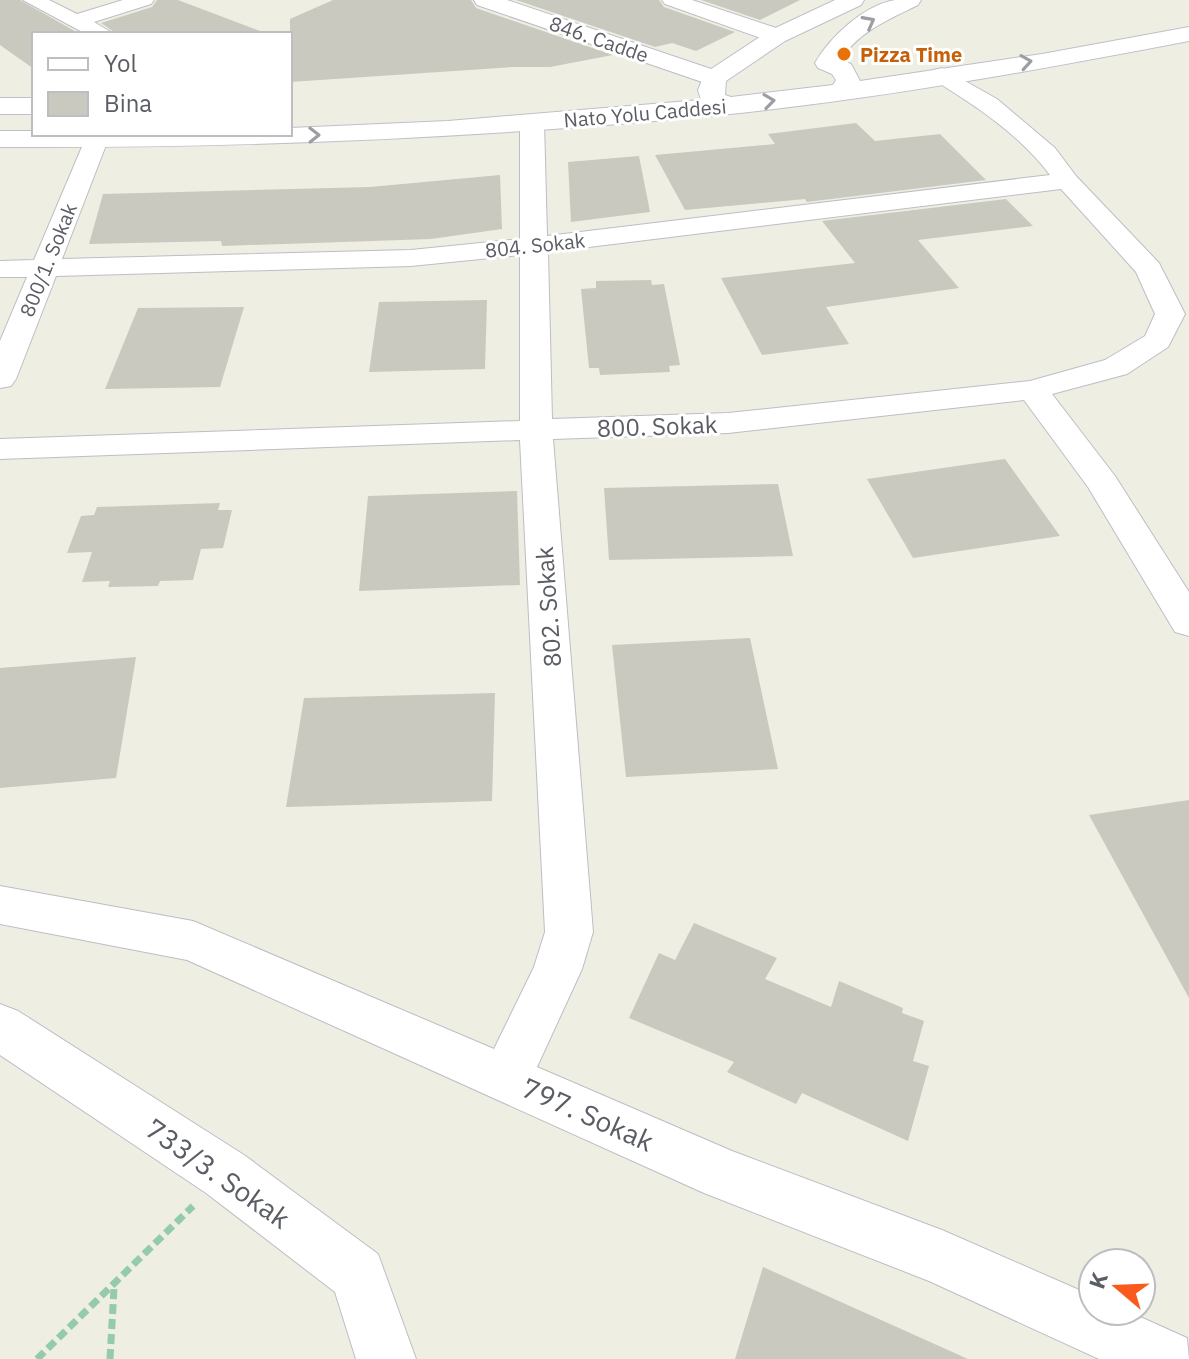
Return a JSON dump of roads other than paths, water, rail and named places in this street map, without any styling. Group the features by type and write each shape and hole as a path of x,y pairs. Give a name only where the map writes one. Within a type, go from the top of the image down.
{"main road":[{"name":"846. Cadde","path":"485,0 714,78"},
{"path":"729,106 713,99 711,90 714,78 777,36 853,0"},
{"path":"827,63 850,31 910,0"},
{"name":"Nato Yolu Caddesi","path":"0,139 349,135 729,106 843,91 1189,34"},
{"path":"798,67 868,58"},
{"path":"827,63 842,69 848,80 843,91"},
{"name":"Nato Yolu Caddesi","path":"651,83 770,71"},
{"path":"0,106 32,106"}],"street":[{"path":"33,0 99,32"},
{"path":"75,21 144,0"},
{"path":"672,0 777,36"},
{"path":"942,75 989,104 1046,153 1067,181"},
{"name":"802. Sokak","path":"506,1078 558,969 569,932 536,431 532,122"},
{"name":"800/1. Sokak","path":"0,379 96,140"},
{"name":"804. Sokak","path":"0,269 411,258 1067,181"},
{"name":"800. Sokak","path":"0,449 728,423 1032,390 1116,367 1157,341 1170,314 1149,269 1067,181"},
{"path":"1032,390 1103,483 1189,623"},
{"name":"797. Sokak","path":"0,905 193,941 723,1174 942,1258 1166,1359"},
{"name":"733/3. Sokak","path":"0,1027 225,1174 358,1274 386,1359"}],"place":[{"name":"Pizza Time","path":"844,54"}]}
